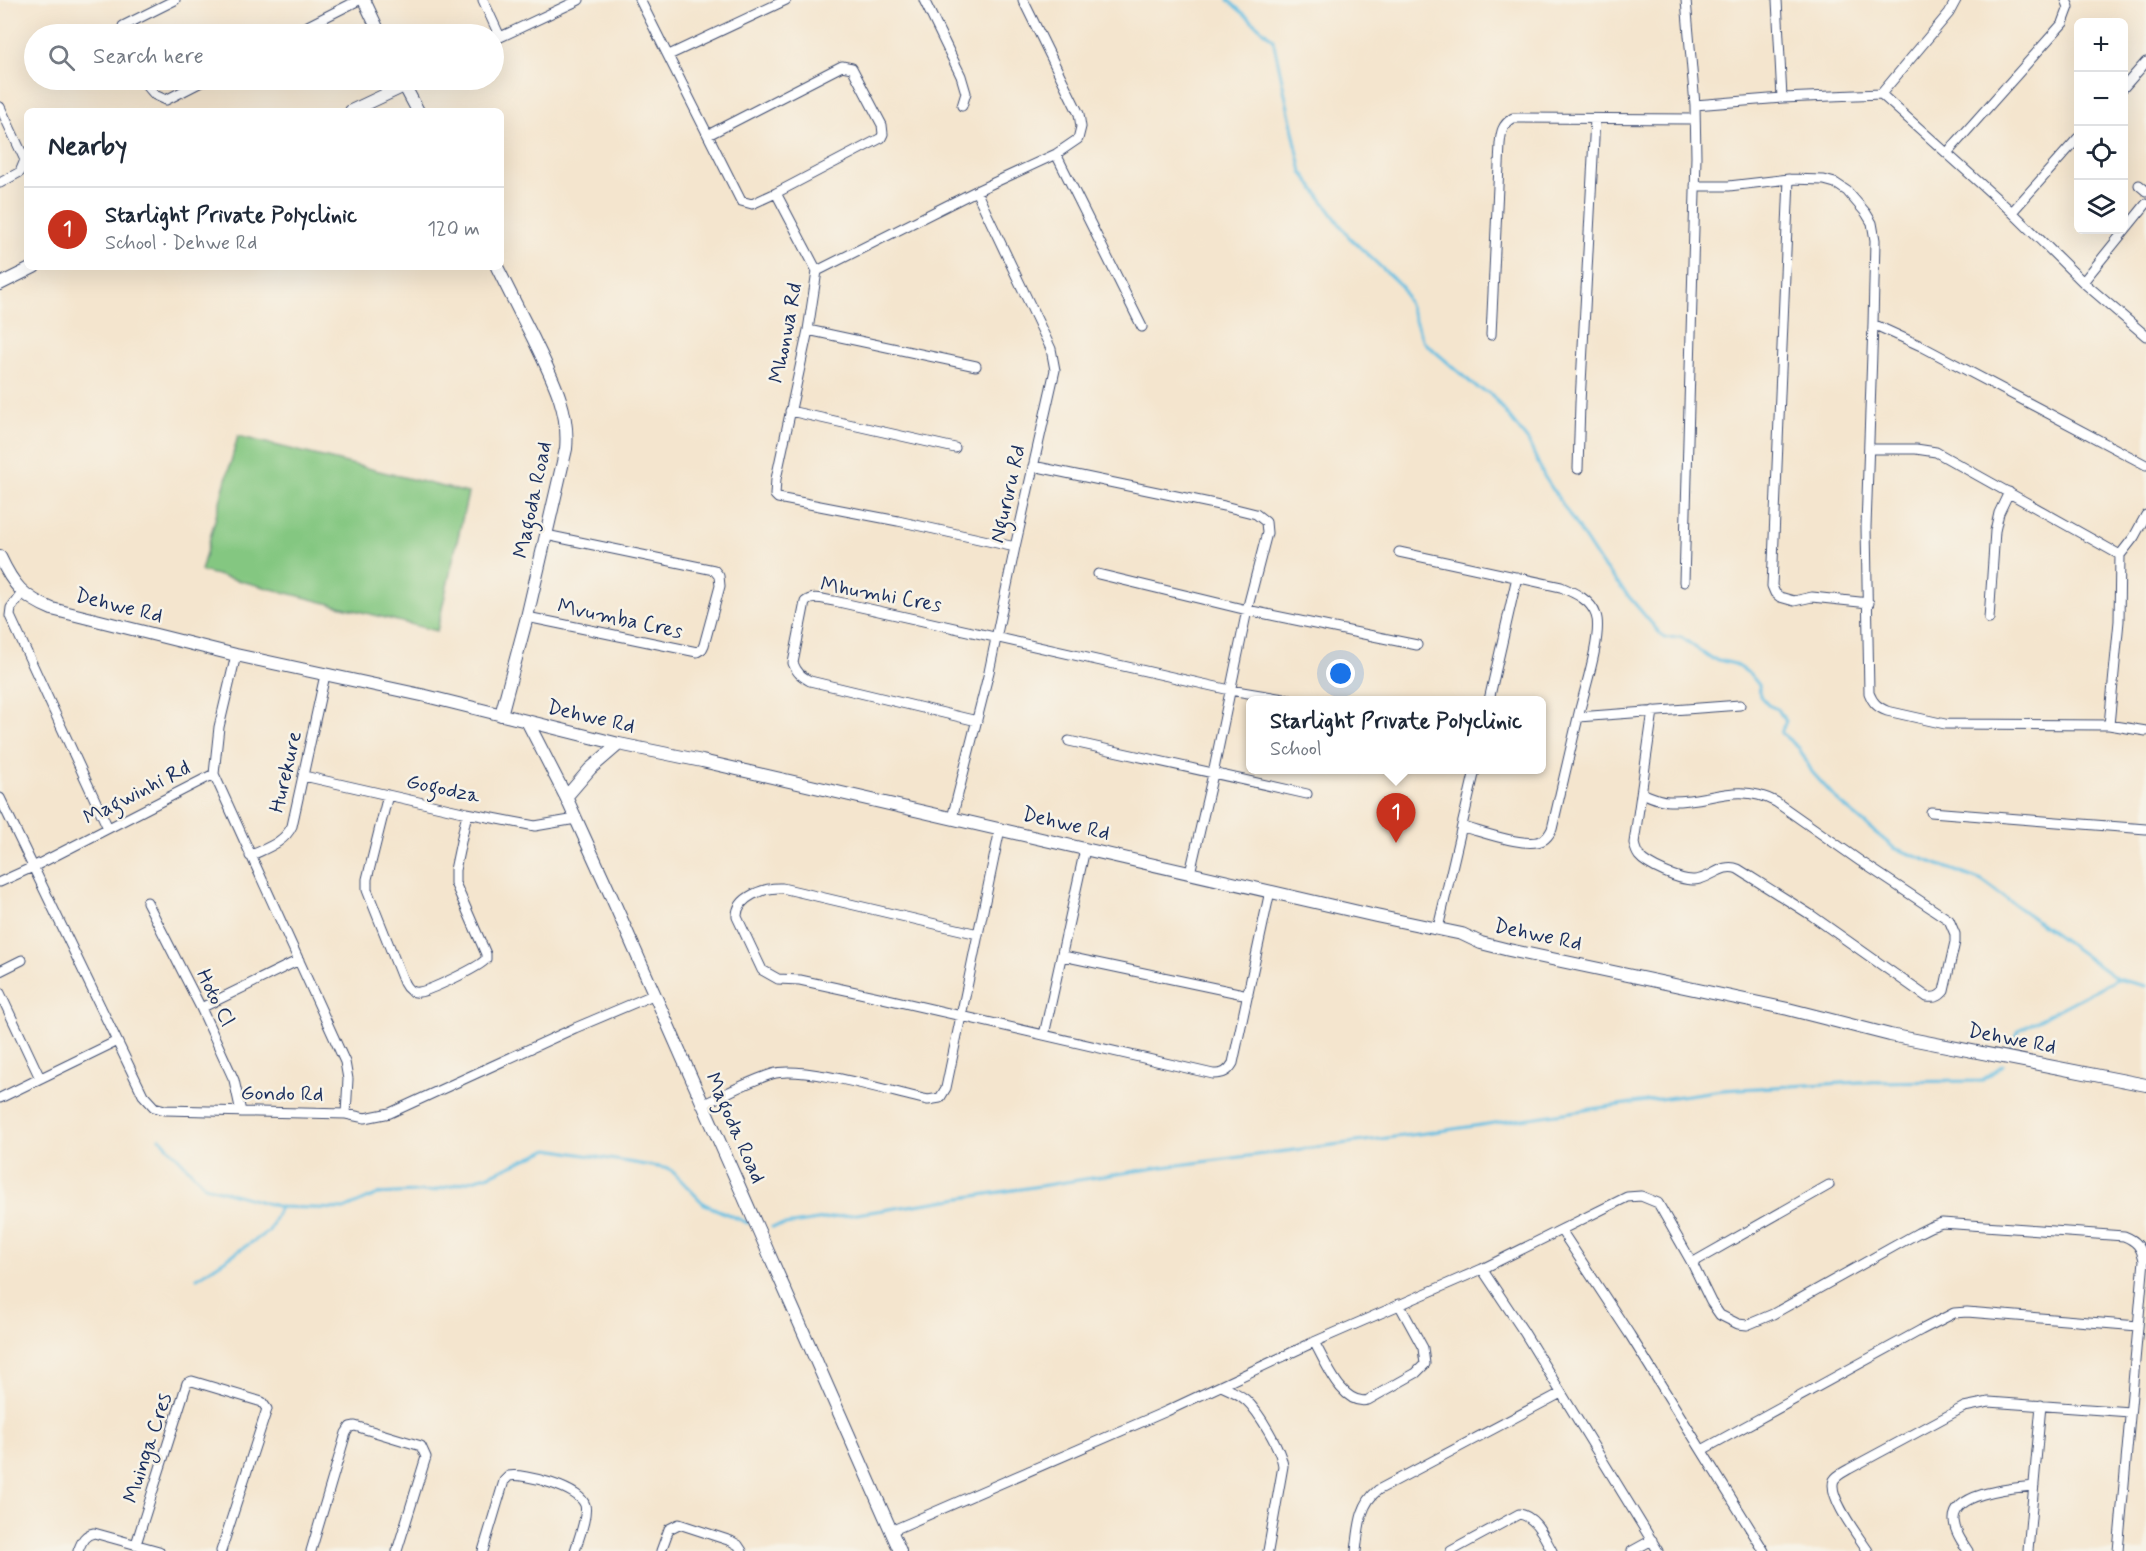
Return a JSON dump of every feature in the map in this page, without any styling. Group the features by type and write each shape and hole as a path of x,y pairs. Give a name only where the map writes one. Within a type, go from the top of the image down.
{"street":[{"path":"127,24 175,0"},
{"path":"312,24 359,0"},
{"path":"364,0 375,24"},
{"path":"483,0 492,24"},
{"path":"504,35 579,0"},
{"path":"640,0 741,201 752,204 776,193 880,140 883,134 882,125 852,68 842,66 708,135"},
{"path":"669,56 786,0"},
{"path":"924,0 961,76 966,93 962,106"},
{"path":"817,271 976,191 1056,154 1078,139 1081,123 1079,114 1023,0"},
{"path":"1684,582 1695,186 1695,105 1686,0"},
{"path":"1777,0 1782,98"},
{"path":"1881,94 1949,13 1956,0"},
{"path":"1947,153 2063,22 2069,8 2066,0"},
{"path":"2128,82 2146,62"},
{"path":"151,90 155,95 166,100 186,90"},
{"path":"356,108 389,90"},
{"path":"407,90 416,108"},
{"path":"1695,105 1782,98 1881,94 2012,212 2083,282 2146,336"},
{"path":"0,106 24,158"},
{"path":"1491,335 1500,144 1503,128 1514,118 1695,119"},
{"path":"1578,469 1595,119"},
{"path":"2012,212 2074,144"},
{"path":"1056,154 1142,327"},
{"path":"0,183 20,172 24,162"},
{"path":"1695,186 1729,186 1789,179 1824,180 1835,183 1847,191 1866,213 1874,232 1870,449 1866,527 1869,693 1872,701 1887,711 1945,723 2109,725 2146,731"},
{"path":"1789,179 1772,586 1780,597 1794,601 1812,597 1869,603"},
{"name":"Ngururu Rd","path":"952,818 977,721 1054,376 1055,360 976,191"},
{"name":"Mhonwa Rd","path":"776,193 817,271 808,330 774,490 775,495 778,498 1015,547"},
{"path":"2083,282 2146,204"},
{"path":"0,284 28,270"},
{"name":"Magoda Road","path":"499,270 556,384 563,407 567,435 566,449 528,618 501,716"},
{"path":"1873,324 1920,346 2146,465"},
{"path":"808,330 976,366"},
{"path":"790,411 956,448"},
{"path":"1870,449 1916,448 1936,452 2120,555"},
{"path":"1033,466 1224,506 1263,518 1266,522 1267,533 1247,610 1190,873"},
{"path":"1989,619 1995,531 1999,513 2009,492"},
{"path":"2109,725 2119,621 2120,555 2134,537 2146,515"},
{"name":"Mvumba Cres","path":"528,618 697,652 704,645 720,586 719,576 714,570 546,535"},
{"path":"1399,552 1561,587 1578,594 1596,613 1597,632 1552,829 1548,836 1536,843 1524,842 1463,826"},
{"name":"Dehwe Rd","path":"0,557 9,576 22,593 37,603 52,609 236,655 426,696 619,744 702,760 1438,928 1462,934 1481,944 1788,1010 1890,1035 2146,1085"},
{"path":"1098,574 1247,610 1417,645"},
{"path":"1490,696 1517,577"},
{"path":"22,593 11,608 10,616 108,828"},
{"name":"Mhumhi Cres","path":"977,721 810,681 801,676 796,672 794,663 805,602 809,599 824,599 995,637"},
{"path":"995,637 1266,696"},
{"name":"Magwinhi Rd","path":"0,882 214,774 219,727 236,655"},
{"name":"Hurekure","path":"250,856 280,841 289,832 304,776 325,675"},
{"path":"1578,717 1740,705"},
{"path":"1642,793 1668,802 1734,792 1754,793 1776,802 1949,920 1955,934 1955,942 1944,991 1934,998 1927,997 1811,915 1738,869 1729,867 1694,880 1681,878 1649,865 1638,856 1634,843 1653,711"},
{"name":"Magoda Road","path":"528,723 576,819 900,1551"},
{"path":"1069,741 1307,794"},
{"path":"566,797 590,769 619,744"},
{"path":"214,774 345,1062 348,1079 346,1114"},
{"path":"1438,928 1474,774"},
{"name":"Gogodza","path":"304,776 467,813 536,826 576,819"},
{"path":"388,795 367,879 367,890 404,983 413,992 424,991 477,967 486,959 486,954 455,883 455,870 467,813"},
{"name":"Gondo Rd","path":"0,798 143,1095 154,1107 165,1110 241,1113 346,1114 365,1118 390,1113 575,1028 653,995"},
{"path":"1931,813 2146,829"},
{"path":"704,1104 772,1074 788,1072 809,1073 928,1101 935,1100 944,1094 1000,829"},
{"path":"1044,1035 1086,849"},
{"path":"978,934 774,887 746,899 740,903 737,911 737,917 762,970 778,979 800,980 1221,1074 1231,1068 1233,1063 1270,891"},
{"name":"Hoto Cl","path":"147,902 201,1008 234,1080 241,1113"},
{"path":"1063,956 1248,995"},
{"path":"0,971 22,960"},
{"path":"201,1008 298,960"},
{"path":"0,993 40,1078"},
{"path":"0,1098 117,1041"},
{"path":"1692,1263 1829,1185"},
{"path":"891,1531 1482,1269 1522,1247 1562,1230 1627,1197 1641,1196 1658,1203 1720,1315 1738,1324 1747,1325 1773,1314 1930,1227 1942,1223 2124,1236 2134,1240 2141,1249 2144,1260 2118,1551"},
{"path":"1562,1230 1764,1551"},
{"path":"1482,1269 1658,1551"},
{"path":"1314,1342 1344,1392 1360,1402 1368,1400 1416,1373 1425,1364 1423,1348 1400,1304"},
{"path":"1702,1450 1954,1313 1967,1312 2138,1326"},
{"name":"Muinga Cres","path":"136,1544 188,1383 192,1381 262,1402 267,1409 221,1551"},
{"path":"1221,1386 1237,1393 1248,1402 1282,1458 1283,1466 1268,1551"},
{"path":"1356,1551 1365,1505 1370,1496 1561,1393"},
{"path":"1868,1551 1835,1496 1834,1481 1837,1476 1965,1407 1989,1402 2130,1412"},
{"path":"2028,1551 2041,1405"},
{"path":"311,1551 345,1433 350,1427 355,1426 421,1446 425,1451 426,1457 398,1551"},
{"path":"483,1551 504,1481 508,1476 516,1475 557,1485 578,1495 582,1500 585,1514 575,1551"},
{"path":"1968,1551 1956,1530 1954,1519 1957,1510 1977,1496 1992,1491 2034,1486"},
{"path":"1451,1551 1519,1514 1525,1515 1535,1523 1552,1551"},
{"path":"661,1551 669,1529 679,1524 731,1541 742,1551"},
{"path":"78,1551 87,1534 94,1533 159,1551"},
{"path":"1632,1551 1652,1540"}],"green space":[{"path":"238,436 468,493 437,631 201,571"}],"waterway":[{"path":"1228,0 1273,39 1302,172 1349,237 1402,287 1423,341 1476,387 1491,394 1528,441 1544,476 1602,565 1664,638 1681,637 1710,658 1735,664 1750,674 1759,685 1760,696 1768,705 1777,709 1786,721 1781,733 1799,748 1812,772 1840,803 1894,848 1982,881 2117,979 2146,986"},
{"path":"2012,1045 2019,1030 2117,979"},
{"path":"772,1227 1163,1167 1426,1133 1722,1090 1860,1082 1981,1081 2003,1065"},
{"path":"160,1138 205,1186 280,1207 344,1209 378,1194 432,1191 487,1176 549,1149 670,1169 704,1204 748,1223"},
{"path":"197,1278 269,1231 280,1207"}],"place":[{"name":"Starlight Private Polyclinic","path":"1396,843"}]}
